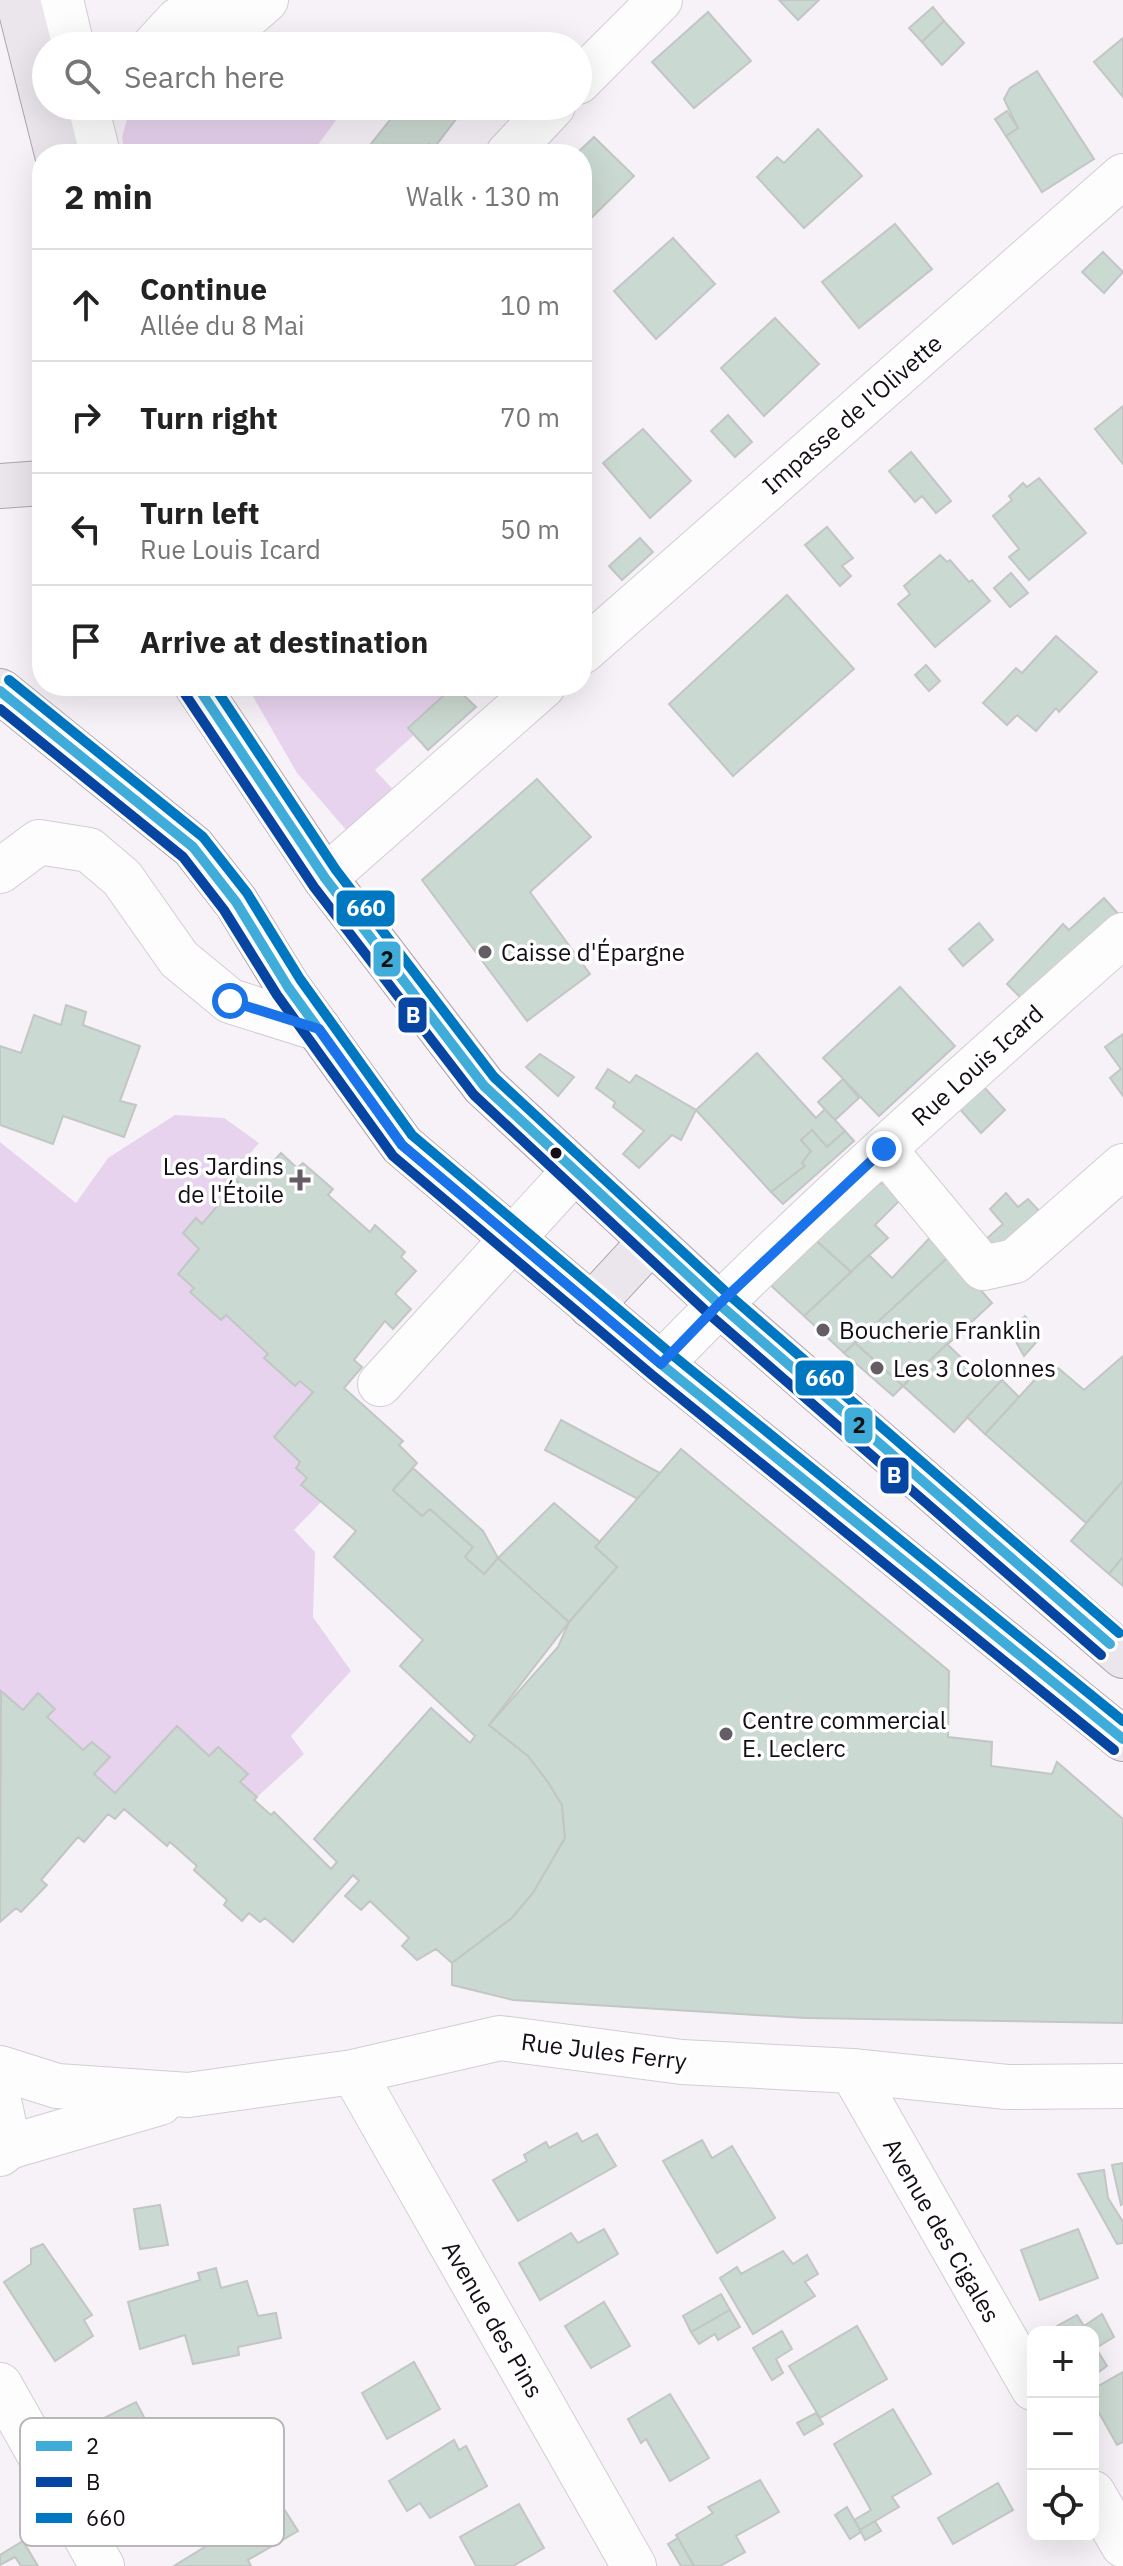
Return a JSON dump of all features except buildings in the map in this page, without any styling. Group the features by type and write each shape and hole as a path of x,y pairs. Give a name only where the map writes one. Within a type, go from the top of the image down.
{"main road":[{"path":"18,0 35,32"},
{"path":"0,486 32,484"},
{"path":"0,684 32,687"},
{"path":"0,691 193,847 236,902 319,1029 402,1145 661,1364 1123,1739"},
{"path":"207,696 325,878 484,1086 719,1304 1123,1655"},
{"path":"591,1306 651,1241"}],"street":[{"path":"61,0 69,32"},
{"path":"166,22 251,13 266,0"},
{"path":"592,68 660,0"},
{"path":"517,144 540,120"},
{"name":"Impasse de l'Olivette","path":"592,643 1123,176"},
{"path":"325,878 532,696"},
{"path":"0,871 39,842 89,850 122,878 179,959 230,1001 319,1029"},
{"name":"Rue Louis Icard","path":"661,1364 719,1304 884,1149 1123,935"},
{"path":"884,1149 983,1268 1015,1261 1123,1166"},
{"path":"380,1384 575,1170"},
{"name":"Rue Jules Ferry","path":"0,2068 57,2086 188,2095 353,2072 500,2038 682,2062 852,2071 1007,2087 1122,2085"},
{"name":"Avenue des Cigales","path":"852,2071 1027,2377"},
{"name":"Avenue des Pins","path":"353,2072 634,2566"},
{"path":"0,2105 4,2150 188,2095"},
{"path":"0,2385 20,2420"},
{"path":"1099,2503 1123,2545"},
{"path":"91,2546 102,2566"}],"shaded area":[{"path":"127,120 336,120 318,144 123,144"},
{"path":"253,696 443,696 408,727 414,735 375,770 399,796 347,831 297,773"},
{"path":"175,1115 224,1118 259,1143 231,1175 238,1182 202,1224 195,1219 184,1233 199,1249 178,1274 194,1288 190,1293 221,1320 226,1315 268,1354 265,1359 295,1386 300,1381 313,1392 274,1437 300,1462 296,1468 307,1478 301,1485 323,1500 294,1530 315,1552 313,1617 351,1671 291,1736 304,1754 257,1797 240,1782 247,1773 218,1747 209,1756 177,1726 115,1793 94,1774 83,1750 47,1717 23,1710 0,1692 0,1142 76,1203 108,1158"}],"transit line":[{"name":"660","path":"9,680 203,837 247,893 300,979 412,1135 670,1353 1123,1721"},
{"name":"2","path":"0,691 193,847 236,902 288,987 402,1145 661,1364 1123,1739"},
{"name":"B","path":"186,696 314,887 474,1095 710,1315 1101,1655"},
{"name":"2","path":"204,696 325,878 484,1086 719,1304 1110,1644"},
{"name":"660","path":"221,696 336,870 494,1077 728,1294 1119,1633"},
{"name":"B","path":"0,709 183,857 224,910 277,995 393,1156 652,1375 1114,1750"}],"place":[{"name":"Caisse d'Épargne","path":"485,952"},
{"name":"Les Jardins de l'Étoile","path":"300,1180"},
{"name":"Boucherie Franklin","path":"823,1330"},
{"name":"Les 3 Colonnes","path":"877,1368"},
{"name":"Centre commercial E. Leclerc","path":"726,1734"}],"route":[{"path":"230,1001 319,1029 402,1145 450,1189 513,1238 661,1364 719,1304 884,1149"}]}
